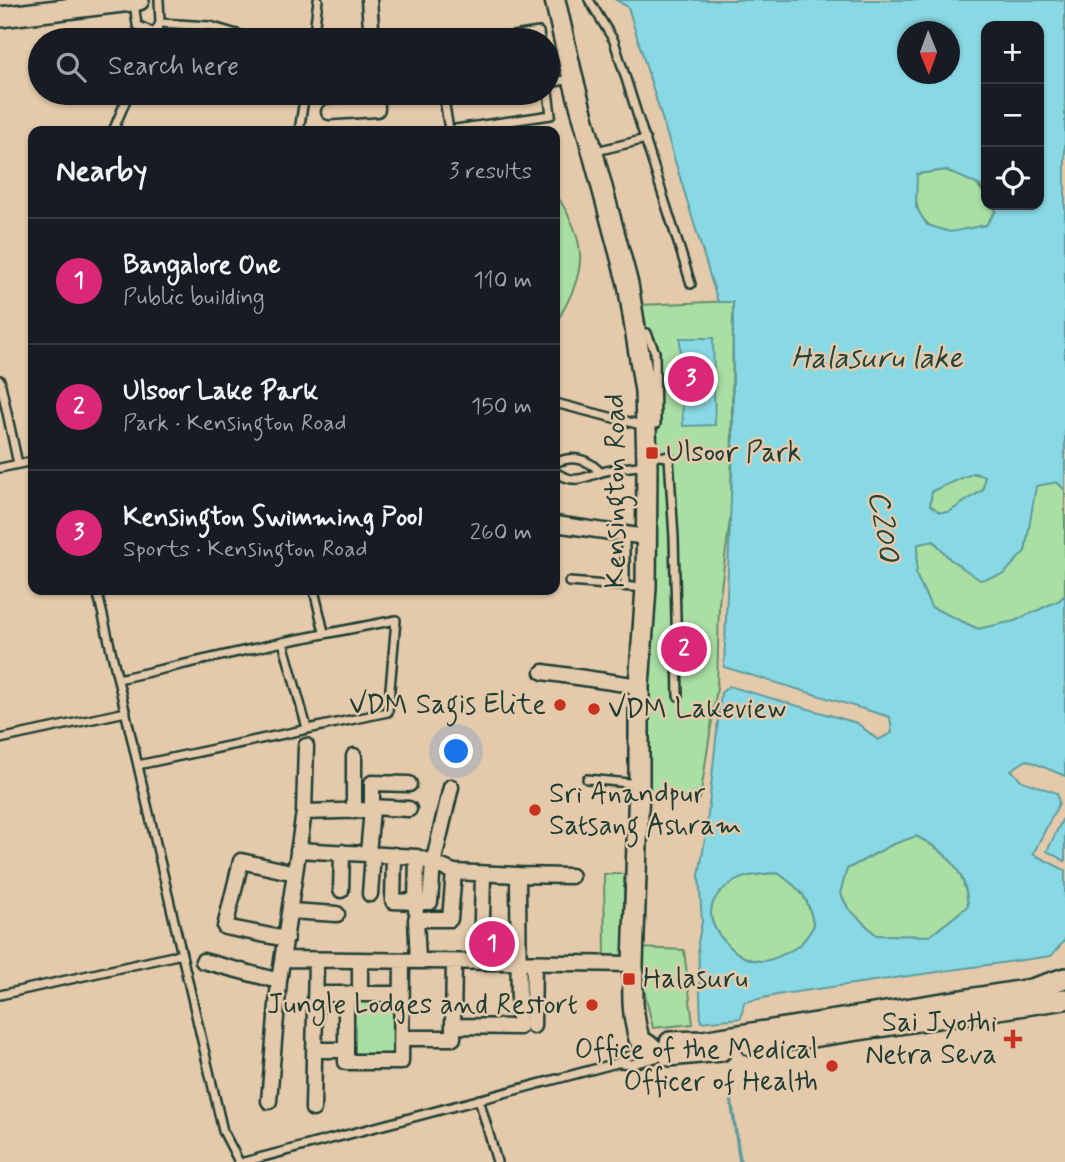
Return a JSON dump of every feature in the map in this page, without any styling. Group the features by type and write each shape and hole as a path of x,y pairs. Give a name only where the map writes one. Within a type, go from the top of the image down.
{"main road":[{"path":"0,17 139,0"},
{"name":"Kensington Road","path":"555,0 573,79 628,284 651,425 647,460 646,588 639,686 634,992 631,1000 639,1039 661,1050"},
{"path":"661,1050 702,1041 1031,989 1065,978"},
{"path":"661,1050 685,1056 1065,999"}],"street":[{"path":"369,0 371,28"},
{"path":"329,112 377,109 377,105"},
{"path":"560,525 646,539"},
{"path":"543,672 639,686"},
{"path":"269,1101 279,981 304,812 306,746"},
{"path":"354,756 354,811"},
{"path":"370,894 372,783 409,784"},
{"path":"394,855 393,901 430,902 433,864 451,787"},
{"path":"304,812 409,808"},
{"path":"299,850 417,857 454,872 571,876"},
{"path":"341,890 342,852"},
{"path":"417,857 418,961"},
{"path":"286,939 225,927 241,861 295,873"},
{"path":"416,919 450,919 454,872"},
{"path":"481,962 483,874"},
{"path":"519,875 533,1026"},
{"path":"290,911 337,914"},
{"path":"283,959 633,964"},
{"path":"313,1109 316,960"},
{"path":"360,960 353,994 346,1062 401,1062 401,961"},
{"path":"203,961 279,981"},
{"path":"401,1038 453,1038 454,961"},
{"path":"453,1026 519,1027 527,962"},
{"path":"316,993 401,995"},
{"path":"314,1050 346,1049"}],"lane":[{"path":"157,28 160,23 159,0"},
{"path":"314,28 318,0"},
{"path":"589,0 614,41 691,284"},
{"path":"133,1 137,25 141,28"},
{"path":"160,23 217,28"},
{"path":"560,81 573,79"},
{"path":"115,126 123,105"},
{"path":"300,126 303,105"},
{"path":"445,105 448,126"},
{"path":"476,126 551,115 550,105"},
{"path":"592,152 646,139"},
{"path":"0,380 18,464"},
{"path":"560,404 651,425"},
{"path":"560,474 574,480 588,478 600,472 647,460 658,454 669,457 678,696"},
{"path":"560,461 579,459 591,463 600,472"},
{"path":"0,468 28,462"},
{"path":"625,586 625,537 646,539"},
{"path":"569,582 646,588"},
{"path":"98,595 223,1131 242,1162 617,1062 632,1064 661,1050"},
{"path":"315,595 324,632"},
{"path":"118,679 324,632 396,620 388,712 138,765"},
{"path":"283,642 307,728"},
{"path":"0,739 126,712"},
{"path":"587,779 639,784"},
{"path":"0,995 182,954"},
{"path":"479,1099 497,1162"},
{"path":"278,1153 281,1162"}],"green space":[{"path":"946,170 967,179 981,190 981,210 996,210 986,225 963,231 949,232 929,225 923,219 916,203 917,174"},
{"path":"560,201 574,228 580,258 578,274 560,316"},
{"path":"733,301 731,512 719,603 717,688 700,799 644,798 652,438 645,320 640,305"},
{"path":"973,473 985,476 983,490 949,512 939,512 930,505 932,491"},
{"path":"1057,482 1065,490 1065,595 1060,600 1015,621 978,629 931,607 916,575 918,544 934,541 950,559 1025,551 1035,486"},
{"path":"916,836 937,848 953,863 963,882 968,906 930,936 876,935 848,908 840,892 847,869 891,845"},
{"path":"778,873 803,895 814,926 802,943 785,954 766,961 748,959 732,949 715,929 711,912 713,903 725,888 735,881"},
{"path":"604,874 624,874 624,957 605,958"},
{"path":"640,948 684,950 693,1024 653,1028 638,964"},
{"path":"351,999 395,1000 394,1056 351,1056"}],"water":[{"name":"Halasuru lake","path":"616,0 1065,0 1065,490 1057,482 1036,486 1025,551 1004,574 980,580 950,559 934,541 918,544 916,575 931,607 978,629 1015,621 1060,600 1065,595 1065,776 1027,760 1011,770 1022,781 1057,793 1059,803 1033,854 1065,870 1065,940 1051,956 782,994 744,1002 741,1018 701,1022 698,942 702,922 699,875 721,693 729,686 857,723 878,740 892,733 890,717 724,667 733,451 733,302 718,302 628,7","holes":["973,473 985,476 983,490 949,512 939,512 930,505 932,491","916,836 946,855 959,872 968,906 930,936 876,935 848,908 840,893 847,869 891,845","778,873 803,895 814,926 802,943 790,951 771,960 752,960 736,952 715,929 711,912 713,903 717,896 735,881"]},
{"path":"680,338 713,338 715,425 683,426"},
{"path":"1065,814 1065,861 1047,851"}],"waterway":[{"path":"731,1099 740,1162"}],"place":[{"name":"Kensington Swimming Pool","path":"691,379"},
{"name":"Ulsoor Park","path":"652,453"},
{"name":"Ulsoor Lake Park","path":"684,649"},
{"name":"VDM Sagis Elite","path":"560,705"},
{"name":"VDM Lakeview","path":"594,709"},
{"name":"Sri Anandpur Satsang Ashram","path":"535,810"},
{"name":"Bangalore One","path":"492,944"},
{"name":"Halasuru","path":"629,979"},
{"name":"Jungle Lodges and Restort","path":"592,1005"},
{"name":"Sai Jyothi Netra Seva","path":"1013,1039"},
{"name":"Office of the Medical Officer of Health","path":"832,1066"}],"water label":[{"name":"C200","path":"883,526"}]}
